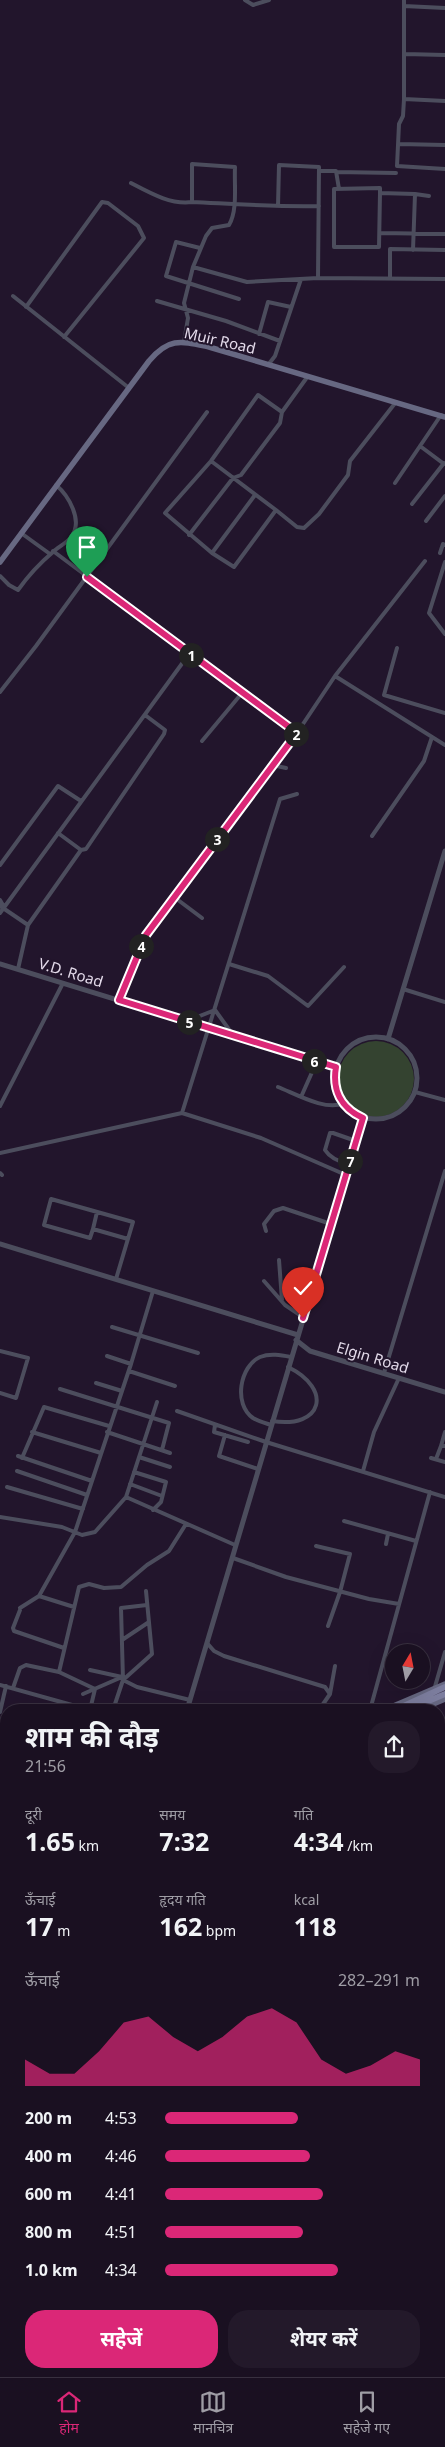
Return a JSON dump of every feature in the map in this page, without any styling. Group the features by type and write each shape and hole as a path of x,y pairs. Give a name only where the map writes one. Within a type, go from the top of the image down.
{"main road":[{"name":"Muir Road","path":"0,562 157,351 169,344 184,342 268,364 443,416"},
{"path":"398,1704 434,1688 445,1686"},
{"path":"408,1704 445,1686"},
{"path":"421,1704 445,1694"},
{"path":"435,1703 445,1699"}],"street":[{"path":"245,0 251,5 269,0"},
{"path":"404,0 404,99 403,116 398,124 397,166 445,169"},
{"path":"404,6 445,8"},
{"path":"405,54 445,55"},
{"path":"404,99 445,101"},
{"path":"398,144 445,145"},
{"path":"184,342 188,318 185,309 189,282 200,248 212,228 230,225 233,219 235,166 192,164 192,202"},
{"path":"278,206 279,165 319,167 318,278"},
{"path":"319,171 396,173"},
{"path":"336,172 339,189"},
{"path":"131,183 165,199 182,203 319,206"},
{"path":"379,247 380,188 334,189 334,247 445,250"},
{"path":"380,193 429,196"},
{"path":"413,250 412,233 415,194"},
{"path":"26,307 102,202 108,203 138,226 144,238 64,337"},
{"path":"380,233 445,234"},
{"path":"200,248 176,242 166,276 239,298"},
{"path":"390,249 390,279"},
{"path":"193,267 247,282 318,278 445,279"},
{"path":"268,364 275,356 290,306 301,279"},
{"path":"13,296 129,388"},
{"path":"157,301 280,341"},
{"path":"259,334 268,302 290,306"},
{"path":"189,535 233,478 241,475 280,423 282,412 308,376"},
{"path":"276,510 234,567 212,554 166,513 211,461 258,395 282,412"},
{"path":"211,461 297,526 304,528 319,514 348,475 350,461 396,402"},
{"path":"0,692 36,646 207,412"},
{"path":"395,483 443,416"},
{"path":"412,504 444,464 420,446"},
{"path":"0,576 9,585 18,590 33,571 72,536 75,522 72,504 65,492 56,485"},
{"path":"212,554 256,496"},
{"path":"426,521 445,496"},
{"path":"21,533 86,576 297,733"},
{"path":"440,553 443,544 445,545"},
{"path":"119,1000 146,935 297,733 335,676 425,561"},
{"path":"445,562 429,613 445,634"},
{"path":"397,648 384,696 445,713"},
{"path":"0,913 2,906 82,801 189,654"},
{"path":"335,676 445,746"},
{"path":"0,679 6,684"},
{"path":"202,741 242,693"},
{"path":"18,969 28,925 81,850 86,849 164,734 165,730 144,715"},
{"path":"372,836 424,761 432,737"},
{"path":"272,765 286,768"},
{"path":"0,865 58,786 82,801"},
{"path":"182,1113 280,799 297,794"},
{"path":"58,833 81,850"},
{"path":"388,1039 445,851"},
{"path":"174,896 202,918"},
{"path":"0,900 2,906 28,925"},
{"name":"V.D. Road","path":"0,964 336,1067"},
{"path":"229,964 268,976 308,1006 344,967"},
{"path":"0,1106 63,983"},
{"path":"403,989 445,1002"},
{"path":"187,1021 215,1010"},
{"path":"215,1010 233,1035"},
{"path":"366,1038 388,1039 400,1045 409,1054 415,1066 417,1079 415,1092 409,1103 400,1112 388,1118 376,1120 363,1118 355,1114 343,1103 335,1086 336,1067 347,1048 356,1042 366,1038"},
{"path":"301,1097 313,1070"},
{"path":"278,1087 330,1106 343,1103"},
{"path":"415,1092 445,1100"},
{"path":"0,1153 182,1113 261,1138 346,1175"},
{"path":"189,1704 363,1118"},
{"path":"349,1164 339,1162 327,1153 325,1150 329,1136 330,1133 333,1133 356,1140"},
{"path":"384,1373 445,1171"},
{"path":"97,1212 90,1238 44,1225 51,1199 133,1222 116,1279"},
{"path":"266,1231 264,1224 267,1218 282,1208 331,1224"},
{"path":"93,1229 128,1239"},
{"name":"Elgin Road","path":"0,1244 116,1279 297,1338 310,1351 445,1392"},
{"path":"279,1260 282,1300"},
{"path":"264,1281 282,1300 285,1306 303,1318"},
{"path":"64,1648 14,1631 13,1628 20,1609 38,1596 75,1532 129,1371 153,1291"},
{"path":"112,1327 198,1353"},
{"path":"0,1351 28,1358 16,1398 0,1393"},
{"path":"288,1367 299,1372 312,1384 316,1397 314,1409 309,1417 293,1422 272,1423 253,1418 244,1406 241,1398 243,1379 250,1364 260,1357 276,1354 291,1357"},
{"path":"107,1356 131,1364"},
{"path":"129,1371 175,1386"},
{"path":"363,1472 374,1432 399,1378"},
{"path":"96,1383 122,1391"},
{"path":"60,1389 170,1424 162,1450"},
{"path":"0,1518 62,1527 82,1535 95,1532 126,1497 157,1402"},
{"path":"92,1481 20,1457 44,1407 109,1426"},
{"path":"178,1411 266,1442 445,1496"},
{"path":"215,1425 214,1432 248,1442"},
{"path":"32,1432 101,1453"},
{"path":"107,1432 170,1453"},
{"path":"436,1459 443,1446 445,1432"},
{"path":"225,1435 219,1456 258,1469"},
{"path":"139,1457 170,1467"},
{"path":"431,1458 445,1462"},
{"path":"17,1471 87,1495"},
{"path":"134,1472 166,1482 161,1502 153,1510"},
{"path":"130,1484 162,1496"},
{"path":"7,1487 82,1509"},
{"path":"372,1704 430,1492"},
{"path":"126,1497 235,1545"},
{"path":"344,1522 416,1541"},
{"path":"59,1672 79,1587 89,1584 104,1588 121,1587 147,1565 168,1551 186,1524"},
{"path":"386,1544 388,1534"},
{"path":"316,1546 350,1554 340,1592 328,1626"},
{"path":"233,1558 286,1577 340,1592 399,1604"},
{"path":"83,1694 122,1678 152,1654 146,1591"},
{"path":"38,1596 74,1607"},
{"path":"115,1704 122,1678 121,1608 148,1605"},
{"path":"122,1640 149,1622"},
{"path":"207,1643 214,1651 224,1656 325,1686 330,1694"},
{"path":"435,1703 434,1688 445,1652"},
{"path":"13,1688 20,1668 26,1664 59,1672 95,1689"},
{"path":"323,1704 330,1694 335,1666"},
{"path":"90,1670 122,1678 137,1687 190,1700"},
{"path":"0,1684 69,1704"},
{"path":"2,1704 6,1686"},
{"path":"91,1704 95,1689"}],"green space":[{"path":"384,1041 397,1047 408,1058 414,1071 412,1094 397,1111 384,1117 368,1117 355,1111 340,1094 338,1071 344,1058 361,1043"}],"route":[{"path":"87,577 297,733 146,935 127,976 119,1000 336,1067 334,1076 338,1095 348,1109 363,1118 303,1318"}]}
